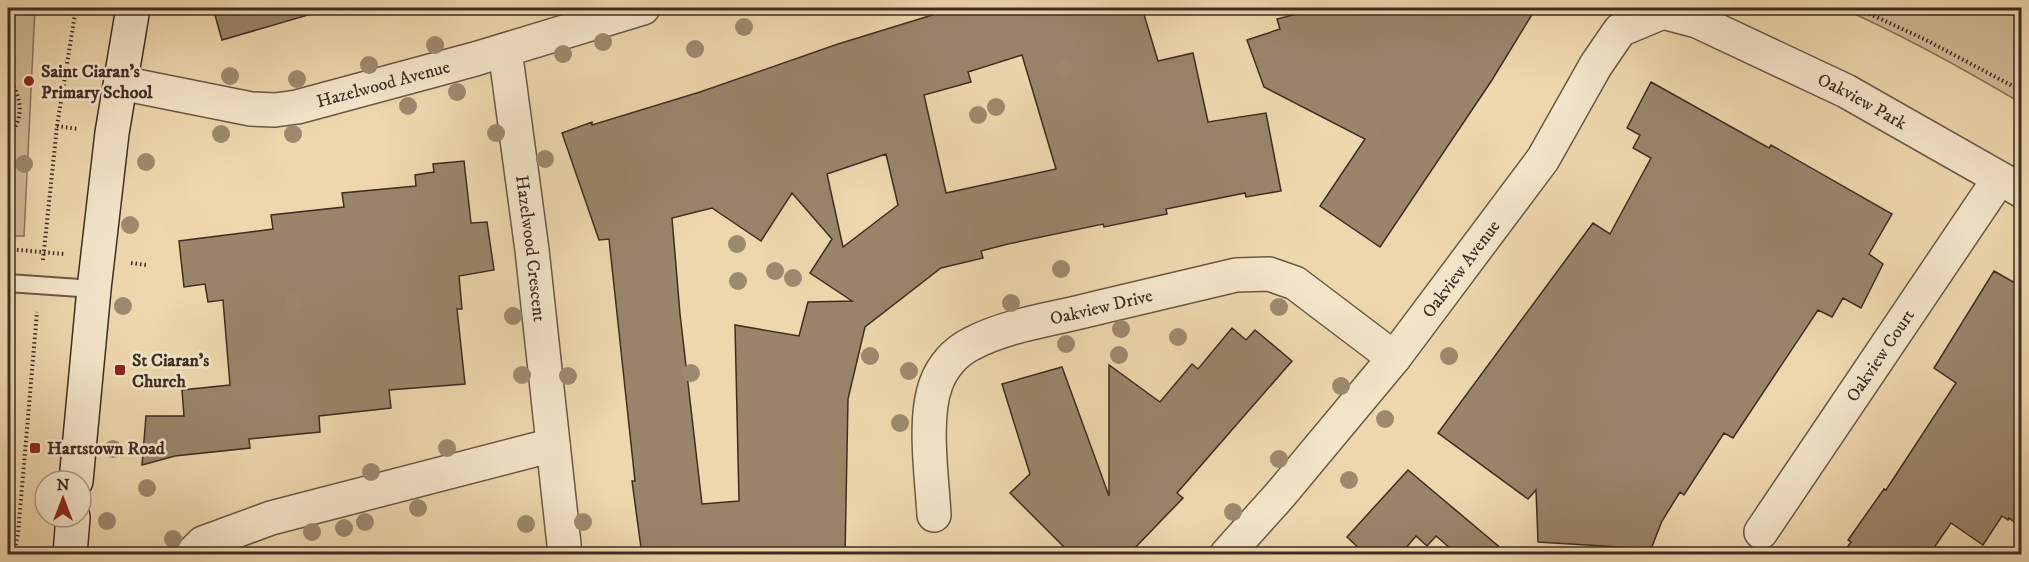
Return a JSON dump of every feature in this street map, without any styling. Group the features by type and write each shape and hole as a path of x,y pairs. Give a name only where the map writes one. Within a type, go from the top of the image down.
{"street":[{"path":"77,469 112,133 133,8"},
{"name":"Hazelwood Avenue","path":"121,83 251,109 275,110 297,107 506,50 643,8"},
{"name":"Oakview Avenue","path":"1227,555 1280,495 1394,357 1543,159 1596,65 1620,30 1663,12 1697,21"},
{"name":"Oakview Park","path":"1697,21 1846,91 2010,185"},
{"name":"Hazelwood Crescent","path":"506,50 532,250 565,555"},
{"name":"Oakview Court","path":"1761,532 2010,185"},
{"name":"Oakview Drive","path":"934,515 930,428 931,403 936,384 942,371 959,351 982,339 1027,325 1236,275 1269,274 1295,283 1394,357"},
{"path":"192,555 203,543 272,518 553,445"},
{"path":"70,555 72,529"}],"lane":[{"path":"8,283 94,289"}],"path":[{"path":"1857,8 1926,40 2022,91"},
{"path":"8,74 20,103 16,127 8,139"},
{"path":"8,546 16,545"}],"shaded area":[{"path":"8,8 35,8 24,236 8,236"},
{"path":"1841,8 2021,8 2021,103 1932,52"}],"building":[{"path":"213,8 307,8 308,15 222,40"},
{"path":"955,8 1142,8 1158,61 1193,53 1208,122 1266,113 1281,191 1246,197 1245,193 1166,209 1167,214 1104,227 1103,224 1008,244 981,251 983,258 941,268 865,327 848,399 845,555 642,555 632,481 635,481 609,239 599,240 562,133 592,122 592,125 700,92 838,44","holes":["1022,55 1056,169 946,193 924,95 971,82 968,72","886,154 898,205 843,247 827,174","792,193 832,239 810,273 852,301 808,302 799,336 735,325 739,501 702,504 680,314 672,218 712,208 761,241"]},
{"path":"1319,8 1536,8 1492,80 1380,247 1320,206 1365,139 1264,87 1247,40 1280,29 1277,19"},
{"path":"1651,82 1769,148 1771,145 1892,214 1869,254 1883,264 1861,308 1843,298 1832,317 1818,310 1733,438 1724,433 1684,495 1680,492 1662,521 1651,549 1538,542 1536,490 1528,499 1438,433 1593,223 1610,234 1651,158 1633,148 1640,135 1627,128"},
{"path":"464,161 471,223 487,222 494,270 459,276 462,309 457,309 465,384 389,390 391,408 319,416 320,432 249,439 250,448 175,456 142,465 146,416 184,416 182,390 230,385 223,300 208,302 205,284 184,287 179,241 273,229 271,215 344,207 342,193 416,186 415,175 434,172 433,164"},
{"path":"1994,271 2022,287 2022,528 2009,518 2008,520 2002,516 1983,545 1951,523 1929,555 1842,555 1851,542 1848,540 1884,489 1886,490 1956,383 1934,368"},
{"path":"1232,328 1246,340 1255,330 1292,361 1177,493 1183,498 1130,553 1131,555 1072,555 1010,493 1030,474 1002,384 1062,367 1109,496 1109,365 1160,402 1192,364 1198,369"},
{"path":"1408,470 1509,555 1458,555 1436,536 1427,546 1416,536 1400,555 1366,555 1347,537"}],"place":[{"name":"Saint Ciaran's Primary School","path":"29,81"},
{"name":"St Ciaran's Church","path":"120,370"},
{"name":"Hartstown Road","path":"35,448"}]}
